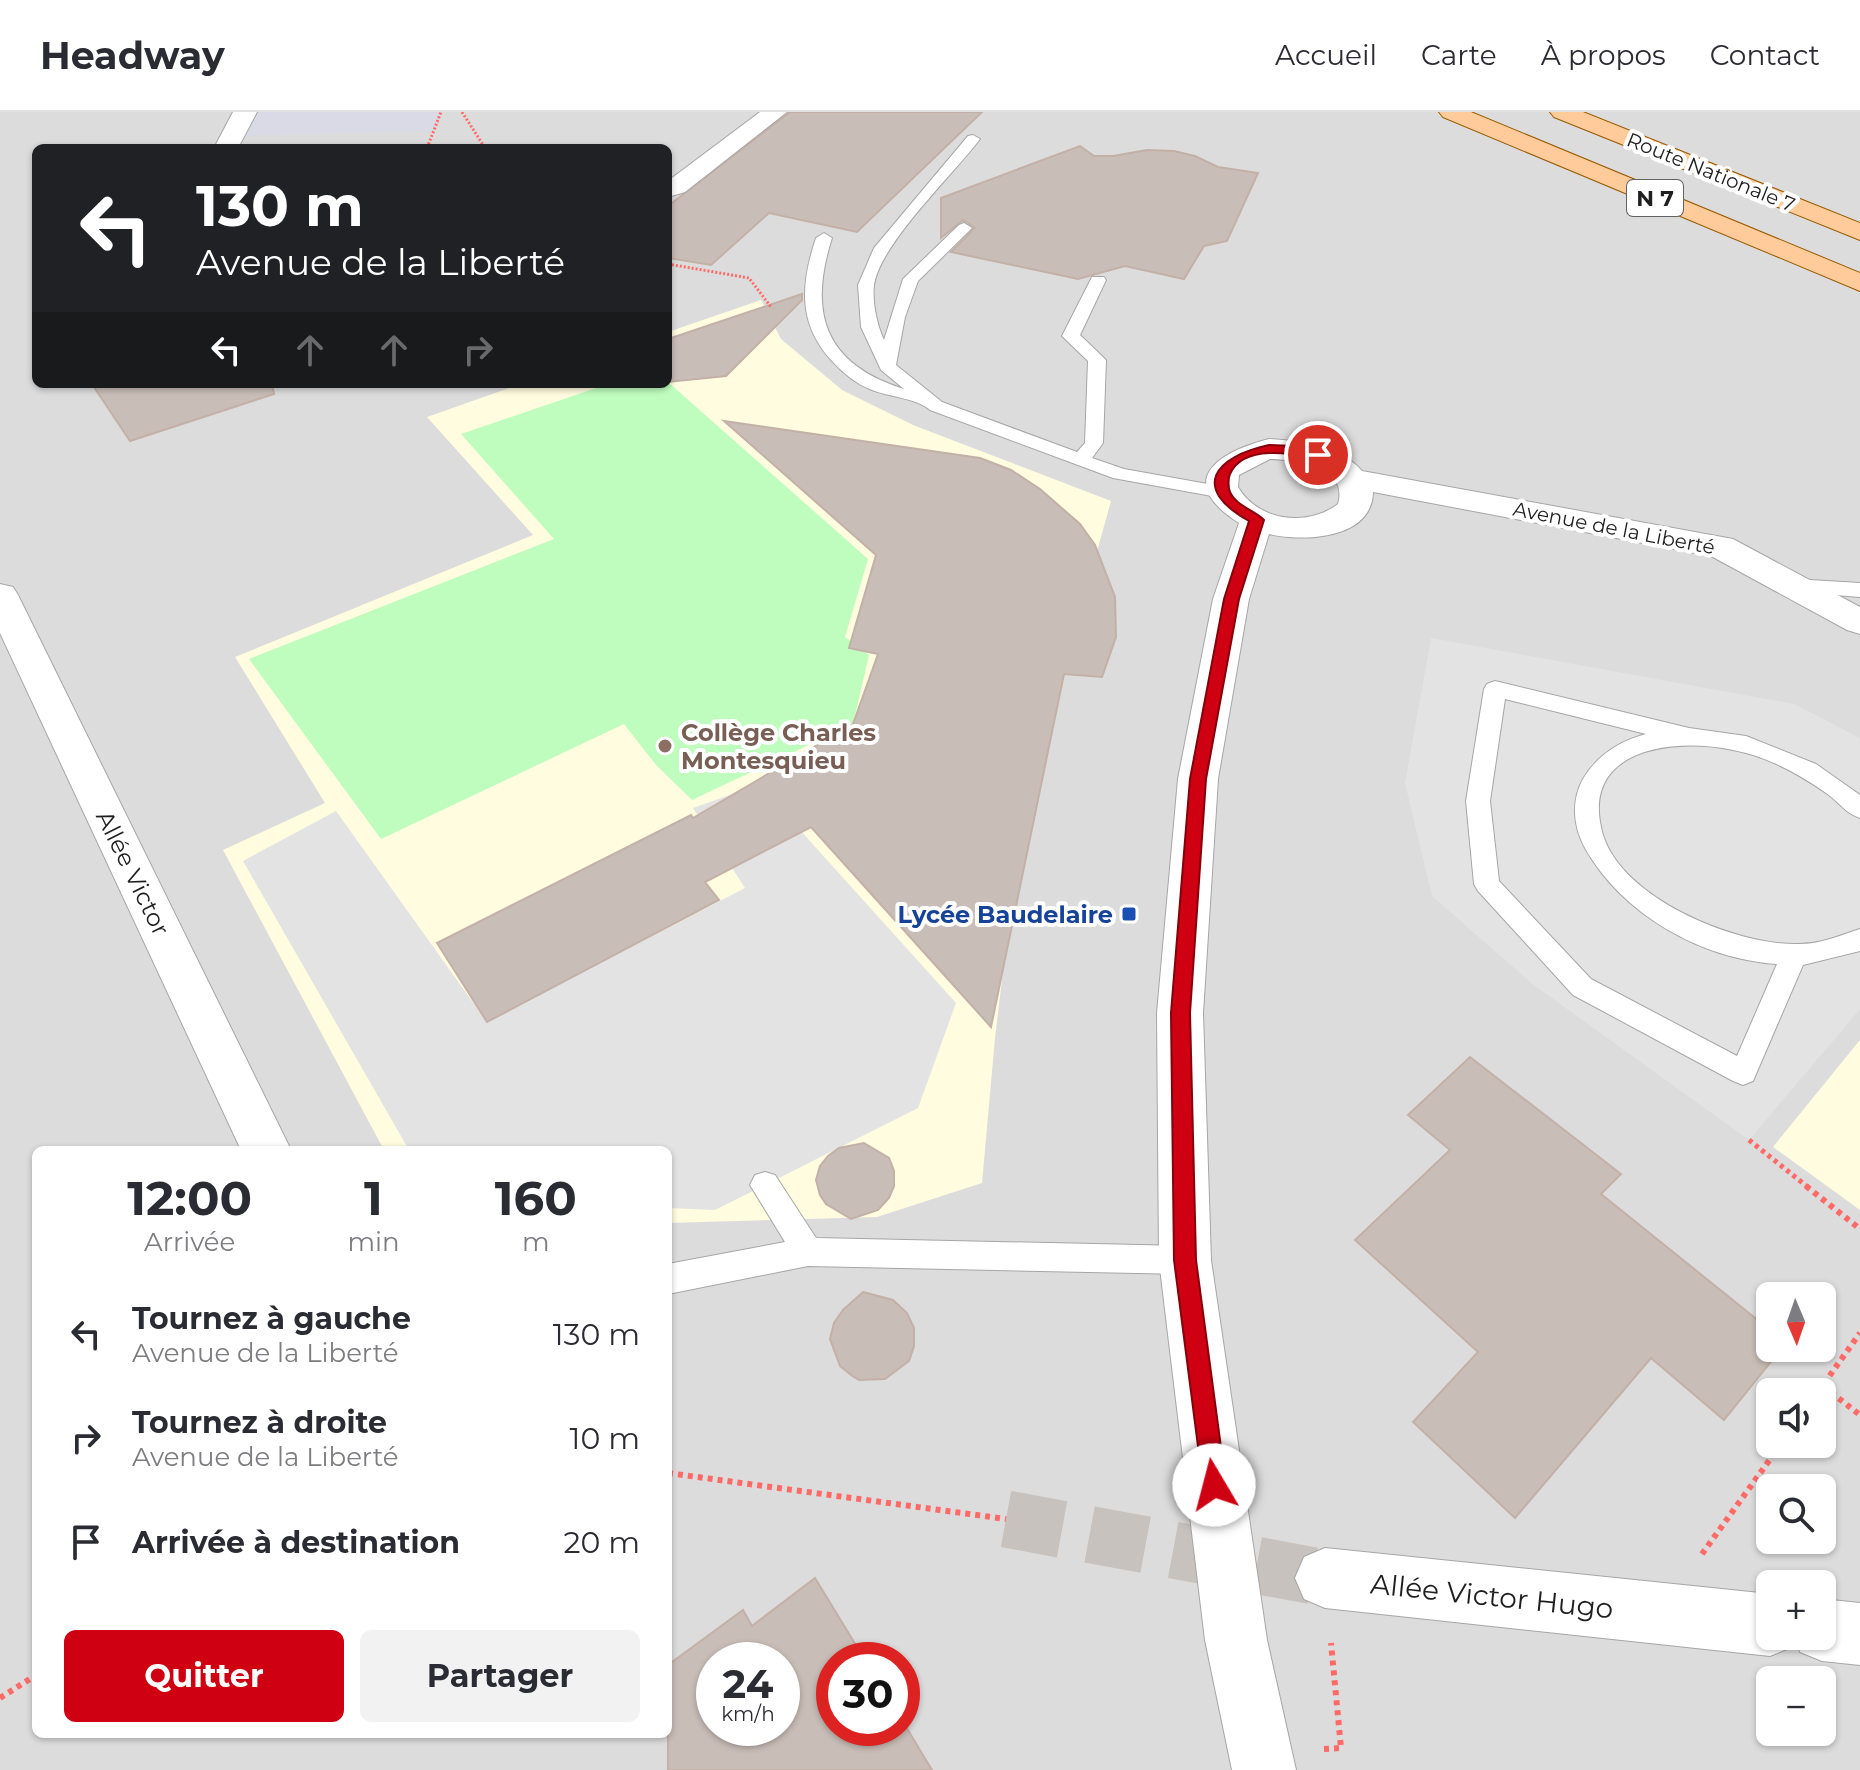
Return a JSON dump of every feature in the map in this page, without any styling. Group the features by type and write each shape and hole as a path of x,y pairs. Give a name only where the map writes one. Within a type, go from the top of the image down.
{"main road":[{"name":"Route Nationale 7","path":"1451,112 1860,283"},
{"name":"Route Nationale 7","path":"1562,112 1860,232"}],"street":[{"path":"228,144 245,112"},
{"path":"672,188 775,112"},
{"name":"Avenue de la Liberté","path":"1264,1770 1236,1640 1185,1260 1180,1013 1198,779 1231,599 1240,506 1222,477 1230,463 1247,454 1269,449 1318,455 1339,466 1353,479 1721,547 1860,622"},
{"path":"1240,506 1283,527 1311,528 1335,522 1352,510 1358,495 1353,479"},
{"name":"Allée Victor","path":"0,595 264,1146"},
{"name":"Allée Victor Hugo","path":"1325,1578 1756,1623"},
{"path":"1836,1631 1860,1634"}],"lane":[{"path":"936,406 887,366 869,327 866,285 880,251 973,139"},
{"path":"887,366 897,317 911,279 964,228"},
{"path":"824,238 813,269 809,302 826,345 864,379 1120,474 1240,506"},
{"path":"1081,460 1094,443 1097,360 1071,336 1098,280"},
{"path":"1793,586 1860,590"},
{"path":"1794,955 1743,1073 1582,987 1487,884 1478,801 1495,689 1688,736 1733,741 1779,755 1821,777 1860,809"},
{"path":"1688,736 1648,741 1616,755 1595,777 1586,805 1592,839 1613,873 1647,905 1692,931 1743,949 1794,955 1839,950 1860,939"},
{"path":"765,1185 808,1252"},
{"path":"672,1278 808,1252 1185,1260"}],"path":[{"path":"429,144 441,112"},
{"path":"462,112 482,144"},
{"path":"1749,1140 1860,1229"},
{"path":"1828,1378 1860,1333"},
{"path":"1836,1399 1860,1415"},
{"path":"1660,1613 1771,1458"},
{"path":"672,1474 1006,1519"},
{"path":"1325,1578 1341,1748"},
{"path":"0,1698 32,1678"}],"shaded area":[{"path":"0,112 1860,112 1860,1770 0,1770"},
{"path":"245,112 441,112 433,131 233,136"},
{"name":"Collège Charles Montesquieu","path":"761,300 781,339 842,390 913,425 1111,501 1093,566 1049,690 1013,888 982,1183 877,1217 672,1223 672,1146 382,1146 223,850 325,803 235,657 533,535 427,417 510,388 672,388 672,331"},
{"path":"1431,638 1794,704 1860,738 1860,1009 1749,1140 1531,983 1432,896 1405,783"},
{"path":"738,792 772,799 956,1003 918,1108 715,1210 672,1208 672,1146 407,1146 243,861 336,811 487,1022 745,888 693,808"},
{"path":"1860,1040 1860,1210 1773,1147"}],"green space":[{"path":"672,386 868,559 845,637 869,655 853,724 692,800 656,765 624,724 381,839 249,659 554,539 461,434 596,388 672,388"}],"building":[{"path":"790,112 982,112 857,232 769,213 711,265 672,259 672,203"},
{"path":"1080,146 1094,156 1147,150 1174,151 1195,156 1218,167 1258,173 1227,241 1204,246 1184,279 1125,266 1078,279 951,252 975,228 963,220 941,238 941,198"},
{"path":"802,294 802,300 726,376 672,382 672,338"},
{"path":"95,388 273,388 274,394 130,441"},
{"path":"724,421 980,458 1011,470 1040,489 1080,524 1095,545 1115,597 1116,637 1102,677 1064,674 991,1027 811,827 705,882 719,900 487,1022 437,943 691,815 693,818 853,724 878,654 849,648 876,555"},
{"path":"1470,1057 1621,1174 1601,1194 1756,1319 1756,1362 1771,1362 1724,1420 1651,1358 1515,1518 1413,1422 1478,1352 1355,1240 1450,1150 1408,1115"},
{"path":"864,1143 889,1158 894,1171 894,1186 889,1198 878,1210 851,1219 826,1204 816,1180 820,1166 828,1156 839,1148"},
{"path":"863,1292 893,1300 907,1313 914,1328 914,1346 909,1361 885,1379 859,1380 851,1375 840,1366 830,1339 834,1323 843,1310"},
{"path":"815,1578 854,1642 816,1642 816,1746 918,1746 932,1770 668,1770 668,1738 672,1738 672,1662 696,1644 696,1746 800,1746 800,1642 699,1642 743,1610 752,1626"}],"tunnel":[{"path":"1006,1519 1325,1578"}],"place":[{"name":"Collège Charles Montesquieu","path":"665,746"},
{"name":"Lycée Baudelaire","path":"1129,914"}],"route":[{"path":"1214,1485 1185,1260 1180,1013 1198,779 1231,599 1257,520 1235,508 1223,492 1222,477 1230,463 1247,454 1269,449 1318,455"}]}
